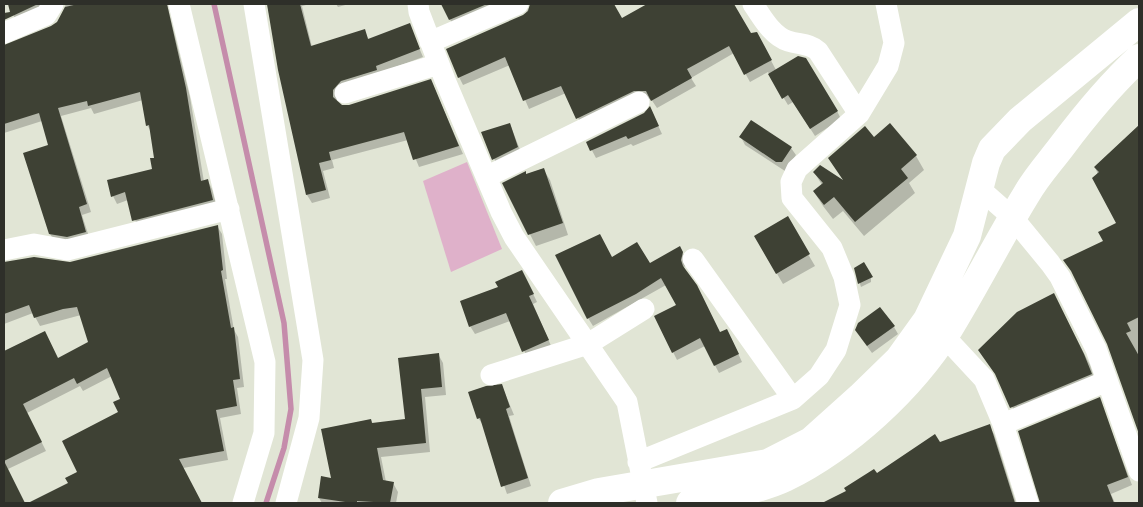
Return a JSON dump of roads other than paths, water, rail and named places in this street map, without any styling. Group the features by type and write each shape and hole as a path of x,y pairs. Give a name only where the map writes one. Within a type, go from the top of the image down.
{"main road":[{"path":"562,503 599,492 643,483 768,463 811,441 899,359 927,320 967,236 979,188 992,149 1020,120 1139,22"},
{"path":"690,503 783,479 817,460 865,424 893,397 944,336 1037,178 1096,102 1114,81 1139,58"}],"street":[{"path":"4,32 46,15 54,4"},
{"path":"178,4 230,209 247,292 265,362 264,433 242,503"},
{"path":"254,4 313,360 309,418 286,503"},
{"path":"418,4 439,64 486,177 514,237 627,402 643,483 793,399 818,376 836,350 850,305 844,277 832,248 792,198 792,182 797,169 859,114 888,66 894,44 886,4"},
{"path":"430,42 518,4"},
{"path":"753,4 772,31 786,41 810,45 818,51 859,114"},
{"path":"345,93 439,64"},
{"path":"486,177 639,102"},
{"path":"979,188 1013,218 1060,277 1096,349 1139,471"},
{"path":"4,250 34,244 67,250 230,209"},
{"path":"693,259 793,399"},
{"path":"491,375 588,344 644,309"},
{"path":"944,336 984,379 1003,424 1028,503"},
{"path":"1003,424 1107,381"}],"waterway":[{"path":"214,4 284,323 291,409 284,448 266,503"}]}
